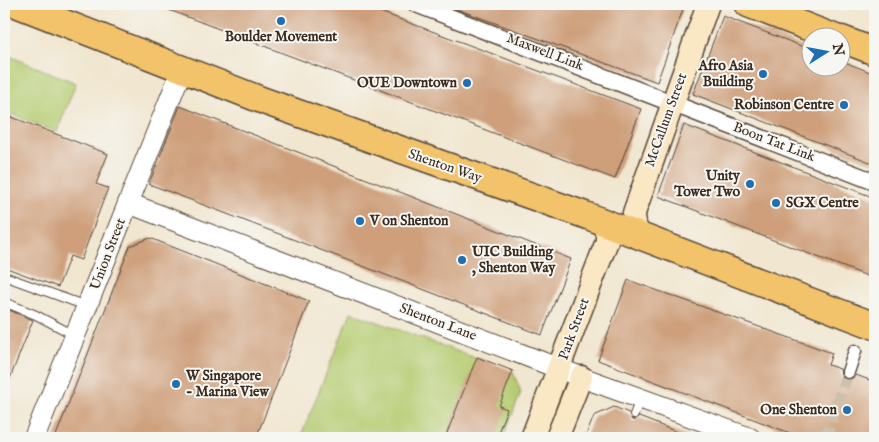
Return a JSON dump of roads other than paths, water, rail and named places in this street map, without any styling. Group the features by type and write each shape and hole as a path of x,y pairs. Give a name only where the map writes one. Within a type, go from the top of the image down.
{"highway":[{"name":"Shenton Way","path":"16,4 264,101 599,220 875,326"},
{"path":"748,4 810,28"},
{"path":"852,43 875,52"}],"main road":[{"name":"McCallum Street","path":"641,236 635,226 634,213 708,4"},
{"name":"Park Street","path":"532,438 607,241 607,232 599,220"},
{"name":"Park Street","path":"557,438 581,377"}],"street":[{"name":"Maxwell Link","path":"416,4 673,102"},
{"name":"Union Street","path":"34,438 182,69"},
{"name":"Boon Tat Link","path":"673,102 875,182"},
{"name":"Shenton Lane","path":"128,203 581,377 637,407 750,438"},
{"path":"848,372 855,351"}],"lane":[{"path":"4,276 87,306"},
{"path":"4,302 36,315 76,336"}],"tunnel":[{"path":"825,438 848,372"}],"place":[{"name":"Boulder Movement","path":"281,21"},
{"name":"Afro Asia Building","path":"763,74"},
{"name":"OUE Downtown","path":"467,83"},
{"name":"Robinson Centre","path":"844,105"},
{"name":"Unity Tower Two","path":"750,184"},
{"name":"SGX Centre","path":"776,203"},
{"name":"V on Shenton","path":"360,221"},
{"name":"UIC Building , Shenton Way","path":"462,260"},
{"name":"W Singapore - Marina View","path":"176,384"},
{"name":"One Shenton","path":"847,410"}]}
